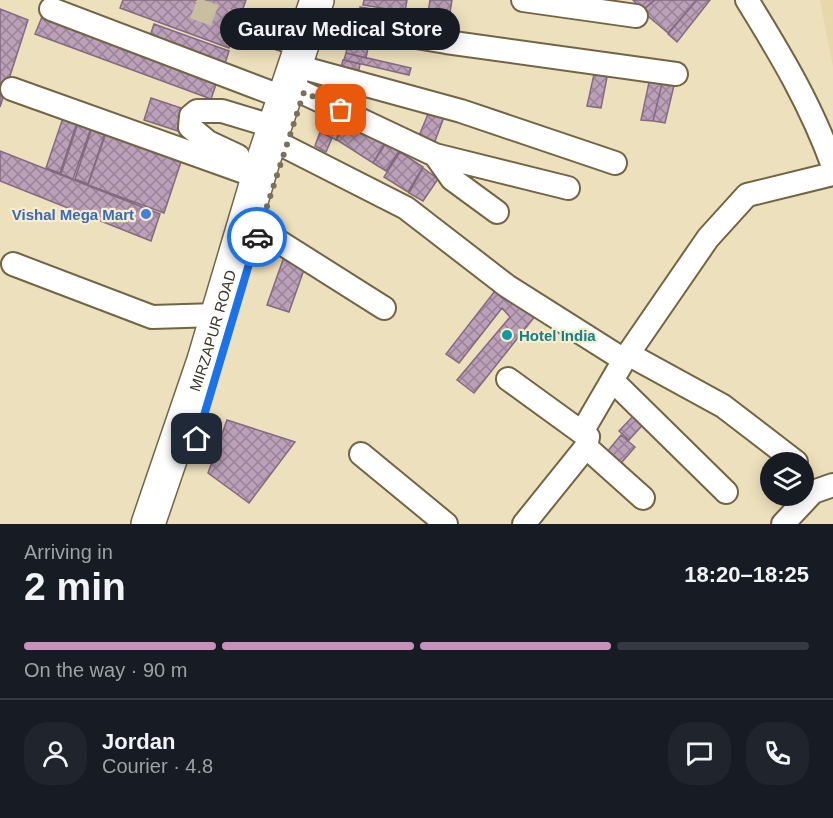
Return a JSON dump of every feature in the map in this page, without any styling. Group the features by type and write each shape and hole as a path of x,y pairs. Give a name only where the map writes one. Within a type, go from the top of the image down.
{"highway":[{"name":"MIRZAPUR ROAD","path":"148,524 286,112 326,7"},
{"name":"MIRZAPUR ROAD","path":"169,524 212,396 260,229 286,112"}],"street":[{"path":"523,0 636,16"},
{"path":"747,0 798,82 818,125 833,166"},
{"path":"326,7 446,42 676,74"},
{"path":"51,9 286,112 435,155 568,188"},
{"path":"238,24 286,112 406,208 507,286 626,357 723,406 783,452"},
{"path":"12,89 286,112 461,111 615,163"},
{"path":"435,155 452,178 497,212"},
{"path":"524,524 584,440 626,357 708,238 747,195 833,174"},
{"path":"260,229 384,308"},
{"path":"13,264 152,317 217,315"},
{"path":"508,379 584,440 643,498"},
{"path":"613,381 726,492"},
{"path":"361,454 446,524"},
{"path":"814,474 831,485"},
{"path":"783,524 813,492 831,485"}],"shaded area":[{"path":"820,0 833,0 833,67"}],"building":[{"path":"123,0 246,0 229,48 120,8"},
{"path":"364,0 407,0 405,12 363,5"},
{"path":"430,0 452,0 446,37 425,34"},
{"path":"633,0 655,0 642,10"},
{"path":"655,0 697,0 668,33 642,11"},
{"path":"697,0 710,0 677,42 668,34"},
{"path":"360,7 405,14 403,31 358,25"},
{"path":"0,9 28,20 0,107"},
{"path":"44,12 219,76 211,99 35,34"},
{"path":"154,24 229,51 222,73 147,45"},
{"path":"351,31 371,33 366,58 346,53"},
{"path":"346,53 411,68 409,75 344,60"},
{"path":"343,60 360,64 357,79 339,75"},
{"path":"596,65 609,67 601,108 587,106"},
{"path":"651,73 664,75 653,121 641,120"},
{"path":"664,75 676,77 665,123 653,121"},
{"path":"339,80 355,84 347,109 332,103"},
{"path":"151,98 187,110 181,132 144,120"},
{"path":"328,110 344,119 336,140 320,131"},
{"path":"65,112 79,117 60,173 46,168"},
{"path":"428,114 444,117 432,149 416,143"},
{"path":"80,117 93,122 73,179 61,174"},
{"path":"345,119 385,143 373,163 337,140"},
{"path":"94,122 107,127 88,184 75,179"},
{"path":"108,127 184,153 164,213 88,185"},
{"path":"320,132 332,138 326,152 315,146"},
{"path":"386,143 399,151 386,171 373,163"},
{"path":"0,151 160,214 151,241 0,181"},
{"path":"400,152 423,167 408,192 384,177"},
{"path":"423,168 438,179 423,201 409,193"},
{"path":"284,257 306,264 289,312 267,305"},
{"name":"Hotel India","path":"498,287 536,315 474,393 457,380 510,317 502,308 459,363 446,354"},
{"path":"639,410 648,419 629,440 619,431"},
{"path":"227,420 295,442 249,503 208,473"},
{"path":"621,435 635,447 616,469 602,458"}],"tunnel":[{"path":"194,8 238,24"}],"way so far":[{"path":"257,237 304,92 341,110"}],"place":[{"name":"Gaurav Medical Store","path":"341,110"},
{"name":"Vishal Mega Mart","path":"146,214"},
{"name":"Hotel India","path":"507,335"}],"route":[{"path":"197,439 212,396 257,237"}]}
